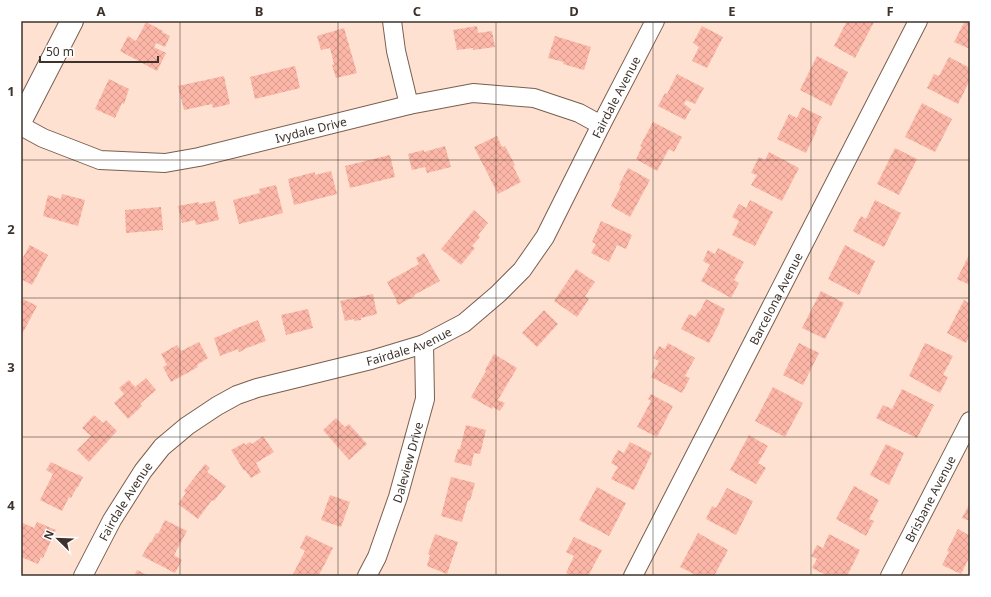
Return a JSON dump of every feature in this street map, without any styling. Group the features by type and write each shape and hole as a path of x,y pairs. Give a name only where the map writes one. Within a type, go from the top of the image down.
{"street":[{"path":"21,120 72,21"},
{"path":"392,21 396,51 409,105"},
{"name":"Fairdale Avenue","path":"83,576 112,520 143,470 162,447 187,426 217,406 257,388 371,360 424,344 464,324 498,294 522,270 545,237 655,21"},
{"name":"Barcelona Avenue","path":"633,576 918,21"},
{"name":"Ivydale Drive","path":"21,126 43,138 100,160 165,163 199,157 409,105 473,93 534,98 579,113 601,125"},
{"name":"Daleview Drive","path":"367,576 377,556 398,496 425,399 424,344"},
{"name":"Brisbane Avenue","path":"890,576 970,420"}],"building":[{"path":"847,21 874,22 855,58 834,46"},
{"path":"965,21 970,21 970,49 954,42"},
{"path":"146,22 170,36 165,47 156,43 154,47 166,53 157,71 120,51 128,36 136,41"},
{"path":"477,26 478,33 492,31 495,47 473,50 473,48 457,50 453,30"},
{"path":"702,26 723,37 707,68 692,61 699,47 693,43"},
{"path":"344,28 357,73 336,78 332,65 334,64 330,48 321,50 317,36"},
{"path":"555,36 591,47 584,70 563,64 564,62 548,58"},
{"path":"817,56 848,72 831,106 800,90"},
{"path":"949,57 970,68 970,80 958,104 927,88 934,74 939,76"},
{"path":"295,66 300,88 255,99 250,77"},
{"path":"677,74 704,88 695,104 686,100 684,104 691,109 685,120 658,106 665,93 667,94"},
{"path":"224,76 230,104 213,108 212,104 184,110 178,86"},
{"path":"109,79 129,89 124,104 122,103 115,118 95,109"},
{"path":"922,103 952,119 935,152 905,137"},
{"path":"802,107 822,117 806,153 777,139 789,114 797,118"},
{"path":"653,122 682,137 674,152 669,149 657,171 636,159 642,147 640,146"},
{"path":"497,136 502,147 505,146 515,165 513,166 521,182 498,194 474,147"},
{"path":"445,146 451,167 427,173 425,167 412,170 408,154 424,150 424,152"},
{"path":"895,148 917,159 899,195 877,184"},
{"path":"769,152 799,168 782,201 751,185 757,175 751,173 759,157 765,160"},
{"path":"390,155 395,177 350,188 345,166"},
{"path":"628,168 650,180 630,217 611,206 621,186 619,185"},
{"path":"331,171 337,194 294,205 288,179 315,172 315,175"},
{"path":"276,185 283,213 239,224 233,200 260,193 259,189"},
{"path":"62,194 85,200 78,226 43,216 48,195 61,199"},
{"path":"750,200 773,212 755,246 732,235 739,221 732,217 739,204 746,208"},
{"path":"875,200 901,213 884,247 853,231 861,216 866,219"},
{"path":"215,201 219,220 196,225 195,220 182,223 178,206"},
{"path":"161,207 163,230 126,233 125,210"},
{"path":"474,210 488,223 478,235 480,237 472,246 475,248 461,265 441,249"},
{"path":"601,221 632,235 626,249 617,245 609,262 591,253 596,244 592,242"},
{"path":"30,245 48,255 32,285 21,279 21,261"},
{"path":"845,245 875,261 859,295 828,279"},
{"path":"718,248 744,262 734,280 739,283 731,298 701,281 710,265 703,261 708,250 715,254"},
{"path":"424,253 440,281 398,305 387,282 419,264 416,258"},
{"path":"970,253 970,285 957,279"},
{"path":"576,269 595,282 585,296 589,299 577,317 554,301"},
{"path":"821,291 844,303 825,339 802,328"},
{"path":"373,294 377,314 361,318 361,320 354,321 354,319 345,321 340,301"},
{"path":"21,298 37,306 21,336"},
{"path":"706,299 725,309 709,343 681,329 689,314 695,317"},
{"path":"964,300 970,304 970,336 966,343 947,333"},
{"path":"308,309 313,328 286,335 281,315"},
{"path":"544,310 558,324 537,347 522,333"},
{"path":"258,320 266,341 239,352 238,349 220,356 214,338"},
{"path":"199,342 208,358 197,365 198,367 171,382 163,367 167,365 161,354 177,345 181,351"},
{"path":"668,343 695,358 685,376 690,378 682,393 651,377 659,361 653,358 659,346 665,349"},
{"path":"799,343 819,353 803,385 783,375"},
{"path":"925,343 953,356 943,375 948,377 940,393 909,376"},
{"path":"494,354 517,368 498,400 505,403 500,411 493,407 492,409 471,397"},
{"path":"146,378 156,390 140,404 142,406 128,419 114,403 124,394 119,388 129,380 135,387"},
{"path":"773,387 803,403 785,437 755,421"},
{"path":"902,389 934,405 917,438 876,418 883,405 892,409"},
{"path":"651,394 673,406 657,437 637,427 651,401 648,399"},
{"path":"94,415 103,423 106,420 117,431 89,462 77,450 91,436 82,428"},
{"path":"336,418 345,427 349,424 367,444 349,460 323,430"},
{"path":"466,425 486,430 480,454 474,453 471,466 454,462 458,449 460,449"},
{"path":"749,435 768,446 758,463 766,468 756,484 730,470"},
{"path":"263,436 274,452 256,463 261,472 251,478 245,470 244,471 231,450 244,443 245,445 250,442 252,444"},
{"path":"630,442 652,453 634,490 611,479 618,467 611,463 618,450 624,453"},
{"path":"886,444 904,453 889,485 870,475"},
{"path":"51,462 83,477 71,498 69,497 62,511 40,500 53,474 46,470"},
{"path":"205,464 210,468 207,472 226,486 214,501 212,500 198,519 178,504 186,493 184,491"},
{"path":"451,477 475,483 470,501 468,500 462,522 441,516"},
{"path":"854,486 879,500 869,519 874,521 866,536 836,519"},
{"path":"597,487 626,503 609,536 579,520"},
{"path":"727,488 753,501 736,535 706,519 712,506 716,508"},
{"path":"330,495 350,502 341,527 321,520"},
{"path":"970,503 970,521 962,518"},
{"path":"165,520 187,531 174,555 182,560 175,573 142,556 156,533 158,534"},
{"path":"37,522 56,530 43,558 41,557 38,564 21,557 24,547 21,546 21,528 23,523 34,528"},
{"path":"958,529 970,536 970,556 961,574 942,565"},
{"path":"698,533 728,550 714,576 698,576 680,567"},
{"path":"435,534 458,542 447,574 427,566 430,555 428,554"},
{"path":"829,534 860,550 847,576 828,576 812,568 817,559 811,556 817,545 823,548"},
{"path":"306,535 333,548 319,575 317,574 316,576 298,576 293,574 305,551 300,548"},
{"path":"574,537 602,550 588,576 572,576 566,573 574,556 566,552"},
{"path":"137,570 149,576 134,576"}]}
